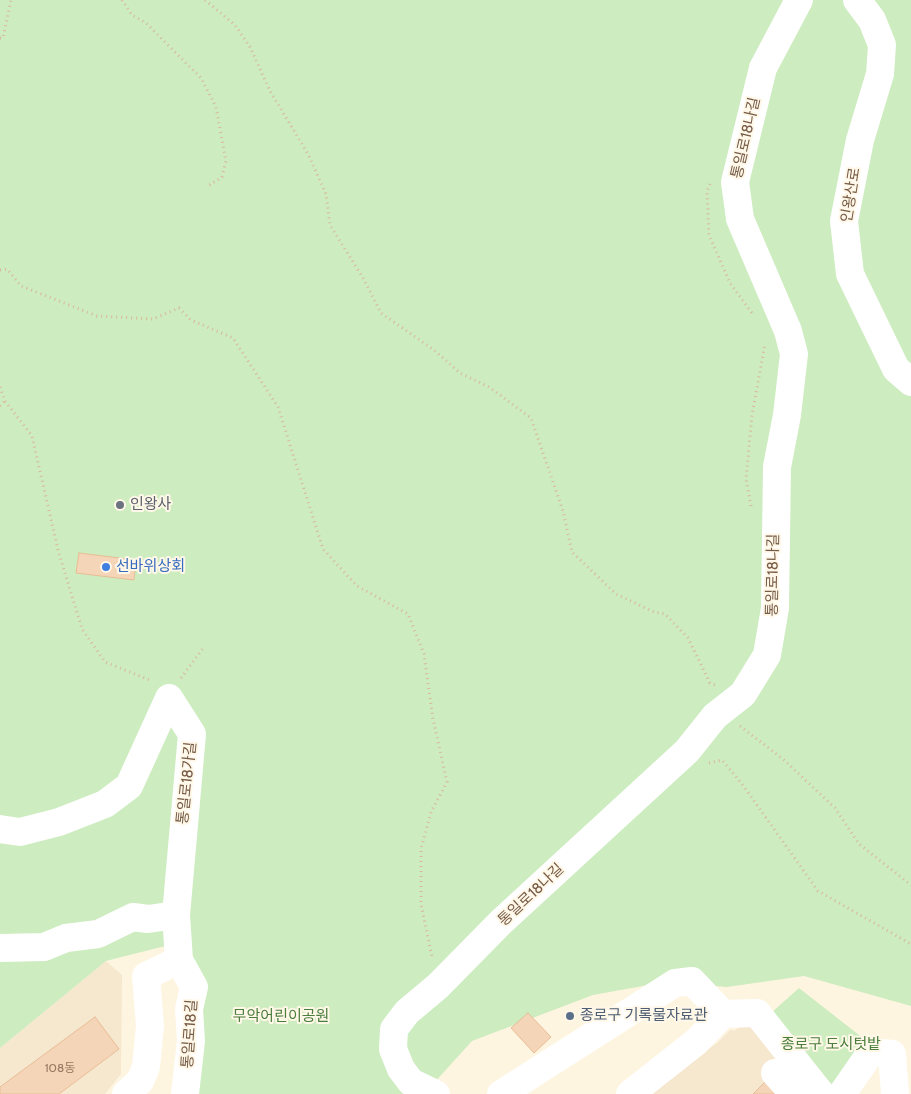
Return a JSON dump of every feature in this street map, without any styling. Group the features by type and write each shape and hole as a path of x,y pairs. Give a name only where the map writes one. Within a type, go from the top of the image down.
{"street":[{"name":"통일로18나길","path":"431,1093 411,1082 401,1069 393,1048 394,1030 407,1012 438,986 501,922 687,751 715,716 743,694 767,655 775,608 777,467 787,415 794,354 788,331 740,219 735,182 763,68 799,0"},
{"name":"인왕산로","path":"857,0 872,20 882,46 880,74 860,140 844,221 850,274 896,369 911,382"},
{"path":"0,829 20,832 58,822 105,804 129,786 170,698"},
{"name":"통일로18가길","path":"170,698 192,734 176,916 179,960"},
{"path":"0,948 44,947 66,938 98,934 132,918 148,919 176,916"},
{"path":"126,1094 140,1081 146,1067 150,1026 146,976 179,960"},
{"name":"통일로18길","path":"179,960 194,987 189,1009 191,1041 185,1094"},
{"path":"501,1094 675,983 692,981 723,1014"},
{"path":"630,1094 696,1042 723,1014 757,1013 821,1094"},
{"path":"842,1094 871,1052 892,1054 895,1094"},
{"path":"774,1074 794,1094"}],"path":[{"path":"0,38 3,38 11,0"},
{"path":"122,0 132,15 146,23 201,78 216,107 226,161 222,177 208,186"},
{"path":"205,0 236,25 250,48 270,91 312,162 326,194 330,225 363,278 381,313 434,350 460,373 489,387 531,418 563,511 572,552 616,594 654,612 664,614 688,638 710,683 743,694"},
{"path":"0,270 7,269 21,286 97,316 153,319 179,308 191,320 234,338 278,406 323,549 357,586 408,614 424,654 433,719 447,782 431,812 421,849 421,904 433,959"},
{"path":"0,387 6,401 32,436 58,550 82,629 105,662 166,687 170,698"},
{"path":"0,406 6,401"},
{"path":"170,698 184,674 204,647"},
{"path":"706,764 722,760 742,784 818,891 911,944"}],"shaded area":[{"path":"106,961 122,975 121,1074 105,1094 0,1094 0,1048"},
{"path":"746,1022 818,1094 644,1094 717,1043 731,1029 734,1031"}],"green space":[{"name":"무악어린이공원","path":"0,0 911,0 911,1006 804,976 727,987 665,982 593,995 472,1041 424,1094 188,1094 192,1055 175,946 161,947 106,961 0,1048"},
{"name":"종로구 도시텃밭","path":"799,988 868,1042 832,1085 771,1013"}],"building":[{"name":"선바위상회","path":"79,553 136,560 134,580 76,573"},
{"path":"528,1013 551,1037 534,1053 511,1028"},
{"path":"95,1017 119,1049 59,1094 0,1094 0,1087"},
{"path":"772,1075 790,1094 753,1094"}],"place":[{"name":"인왕사","path":"120,505"},
{"name":"선바위상회","path":"106,567"},
{"name":"종로구 기록물자료관","path":"570,1016"}]}
